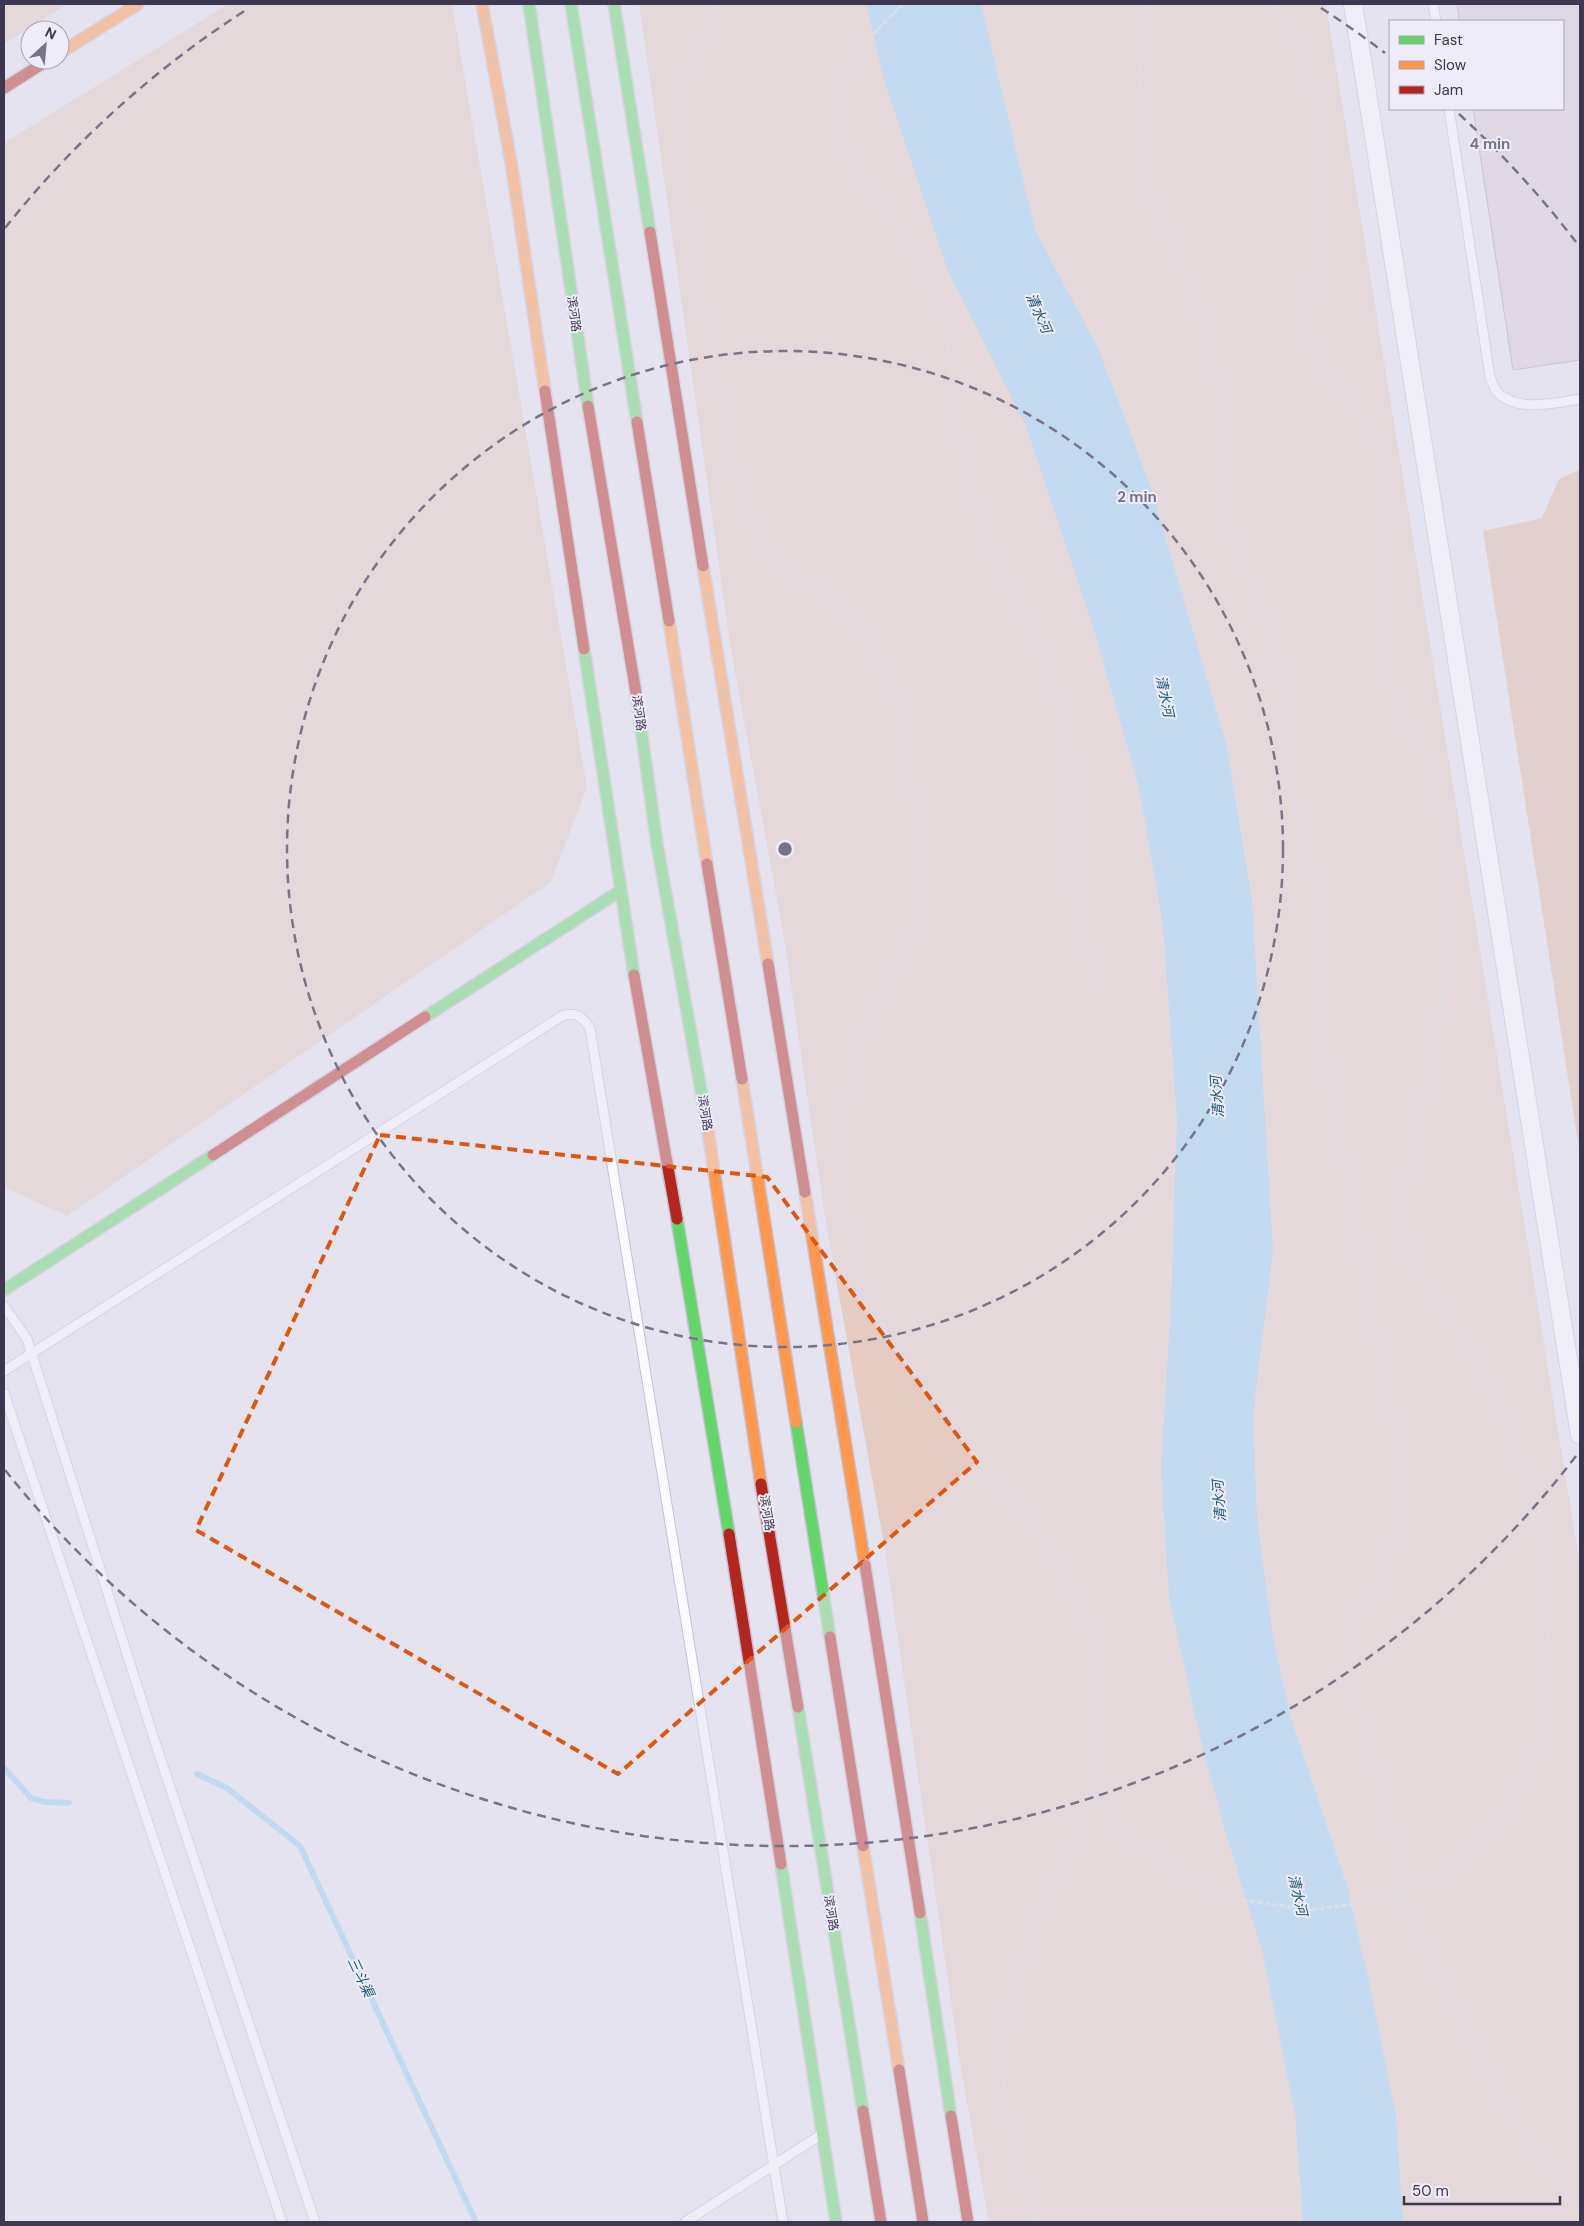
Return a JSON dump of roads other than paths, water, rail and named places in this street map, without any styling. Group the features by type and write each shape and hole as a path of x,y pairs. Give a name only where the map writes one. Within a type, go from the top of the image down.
{"street":[{"path":"70,46 138,4"},
{"path":"482,4 511,162 620,890 718,1460 836,2222"},
{"name":"滨河路","path":"528,4 588,409 630,650 657,844 698,1067 749,1407 881,2222"},
{"path":"570,4 923,2222"},
{"path":"614,4 693,504 859,1525 968,2222"},
{"path":"1353,4 1580,1435"},
{"path":"4,88 32,70"},
{"path":"4,1290 620,890"}],"lane":[{"path":"1433,4 1436,20"},
{"path":"1449,110 1490,377 1499,394 1519,404 1549,404 1580,399"},
{"path":"4,1371 562,1016 570,1013 582,1017 590,1028 783,2222"},
{"path":"4,1306 27,1339 155,1742 315,2222"},
{"path":"4,1393 282,2222"},
{"path":"685,2222 822,2134"}],"water":[{"name":"清水河","path":"866,4 981,4 1035,230 1099,350 1150,485 1227,747 1252,901 1273,1250 1253,1416 1257,1518 1272,1631 1290,1716 1348,1889 1373,2000 1396,2116 1403,2222 1303,2222 1295,2114 1263,1954 1224,1827 1199,1733 1169,1597 1161,1469 1171,1303 1177,1119 1163,926 1139,788 1095,633 1025,424 948,271 885,83"}],"waterway":[{"name":"三斗渠","path":"4,1768 31,1798 44,1802 69,1803"},
{"name":"三斗渠","path":"197,1774 227,1788 300,1846 476,2222"}]}
